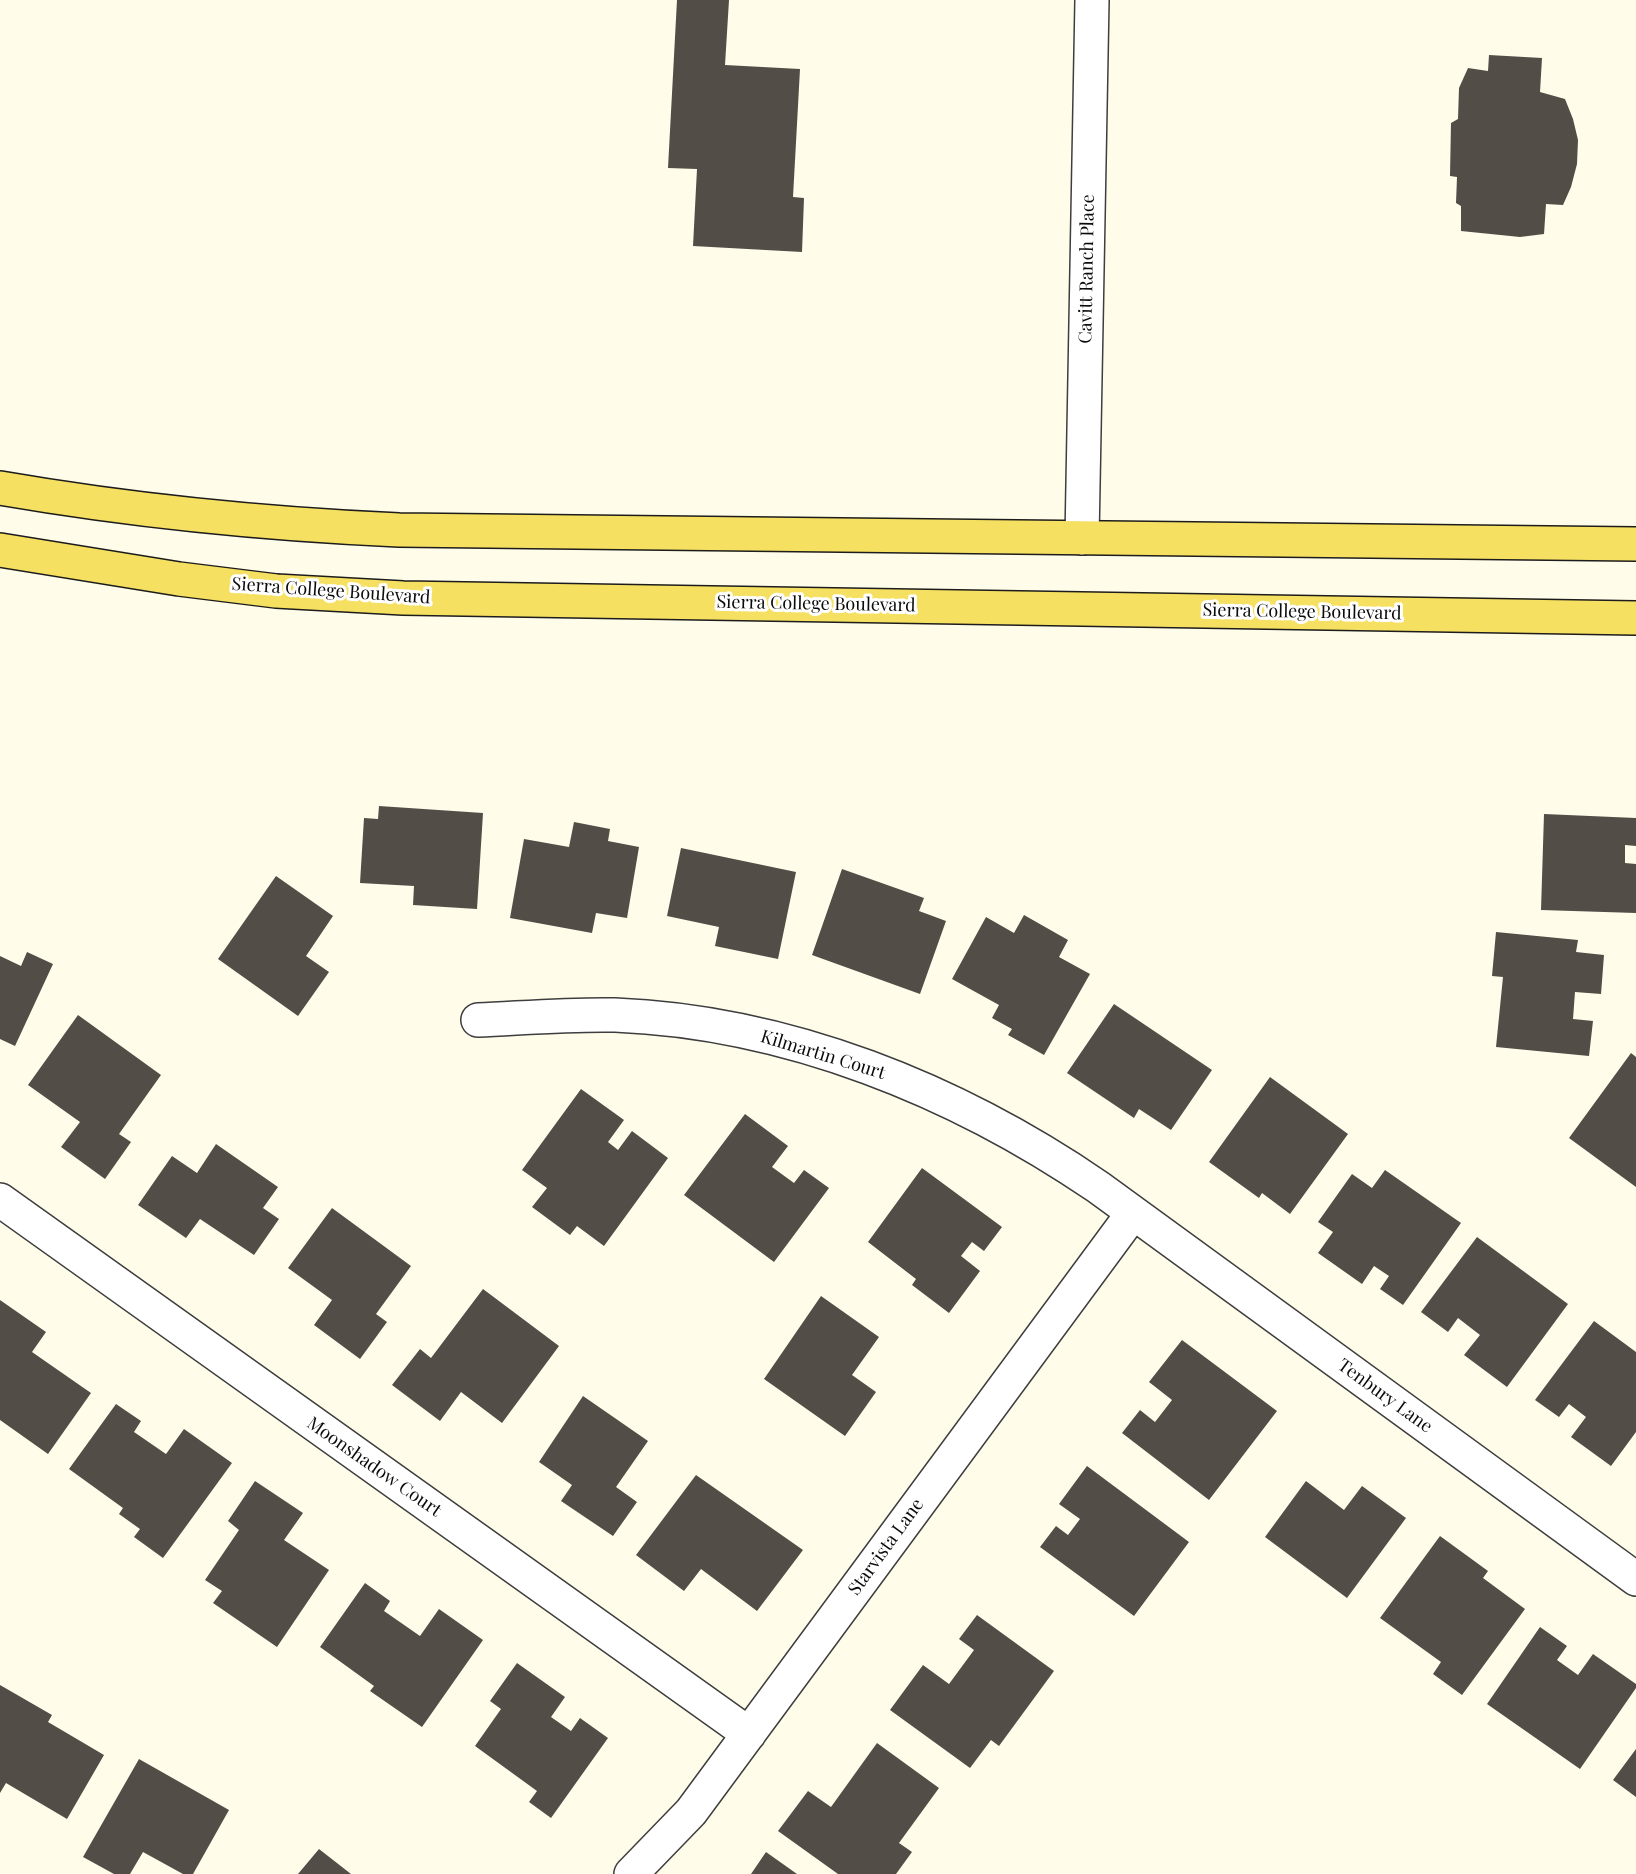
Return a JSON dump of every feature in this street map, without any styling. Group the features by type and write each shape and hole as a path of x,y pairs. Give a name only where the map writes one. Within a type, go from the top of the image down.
{"main road":[{"path":"0,488 186,515 277,525 399,530 1636,544"},
{"name":"Sierra College Boulevard","path":"0,550 132,572 276,591 403,598 1636,618"}],"street":[{"name":"Cavitt Ranch Place","path":"1082,538 1092,0"},
{"name":"Kilmartin Court","path":"478,1020 555,1016 625,1016 676,1020 744,1032 801,1046 908,1082 963,1107 1058,1160 1133,1213"},
{"name":"Moonshadow Court","path":"0,1200 749,1734"},
{"name":"Tenbury Lane","path":"1133,1213 1636,1579"},
{"name":"Starvista Lane","path":"631,1874 691,1812 1133,1213"}],"building":[{"path":"677,0 729,0 725,65 800,69 793,197 804,198 802,252 693,246 697,169 668,168"},
{"path":"1489,55 1542,58 1540,92 1565,99 1573,119 1578,140 1577,164 1563,205 1546,204 1544,234 1520,237 1461,231 1461,206 1456,203 1457,177 1450,176 1451,123 1458,119 1459,88 1468,68 1488,71"},
{"path":"379,806 483,813 477,909 413,905 414,886 360,883 364,818 378,819"},
{"path":"1544,814 1636,818 1636,846 1625,845 1625,863 1636,864 1636,913 1541,910"},
{"path":"574,822 610,829 608,841 639,847 627,918 596,913 592,933 510,918 524,839 569,847"},
{"path":"681,848 796,872 778,959 715,946 719,927 667,916"},
{"path":"842,869 924,898 919,911 946,921 920,994 812,955"},
{"path":"276,876 333,916 306,956 329,972 298,1016 218,959"},
{"path":"1024,915 1068,940 1059,957 1090,974 1044,1055 1008,1035 1012,1029 992,1018 999,1005 952,979 986,917 1014,933"},
{"path":"1496,932 1578,940 1576,952 1604,955 1601,994 1575,992 1573,1019 1593,1021 1589,1056 1496,1047 1503,977 1492,976"},
{"path":"27,952 53,964 15,1046 0,1039 0,956 21,966"},
{"path":"1114,1004 1212,1070 1171,1130 1139,1109 1134,1118 1067,1073"},
{"path":"78,1015 161,1075 119,1134 131,1142 105,1179 61,1147 80,1122 28,1085"},
{"path":"1631,1053 1636,1057 1636,1187 1569,1138"},
{"path":"1270,1077 1348,1134 1290,1214 1262,1193 1259,1198 1209,1162"},
{"path":"581,1089 624,1120 608,1142 618,1150 632,1131 668,1158 604,1246 577,1226 570,1235 532,1207 547,1188 522,1170"},
{"path":"745,1114 788,1146 772,1167 794,1183 804,1170 829,1188 774,1262 684,1195"},
{"path":"216,1144 278,1187 263,1208 279,1219 254,1255 200,1219 186,1238 138,1205 172,1156 197,1173"},
{"path":"922,1168 1002,1227 984,1251 972,1242 961,1256 980,1271 949,1313 912,1285 916,1279 868,1242"},
{"path":"1385,1170 1461,1223 1403,1305 1380,1289 1389,1276 1374,1266 1362,1284 1318,1253 1333,1232 1318,1222 1352,1174 1372,1188"},
{"path":"332,1208 411,1266 376,1314 387,1322 360,1359 314,1325 332,1300 288,1268"},
{"path":"1477,1237 1568,1304 1507,1387 1464,1355 1480,1335 1458,1318 1448,1332 1421,1312"},
{"path":"483,1289 559,1346 502,1423 461,1392 440,1421 392,1385 420,1349 431,1358"},
{"path":"821,1296 879,1337 852,1375 876,1392 845,1436 764,1379"},
{"path":"0,1300 46,1332 32,1352 91,1393 48,1454 0,1420"},
{"path":"1594,1321 1636,1352 1636,1432 1611,1466 1571,1437 1586,1417 1569,1404 1559,1417 1535,1400"},
{"path":"1182,1340 1277,1411 1209,1500 1122,1433 1140,1410 1155,1422 1172,1400 1149,1382"},
{"path":"583,1396 648,1441 616,1487 637,1502 613,1536 561,1501 572,1485 539,1462"},
{"path":"116,1404 141,1421 134,1432 166,1454 184,1429 232,1463 163,1558 134,1537 140,1529 119,1514 123,1508 69,1469"},
{"path":"1087,1466 1189,1542 1134,1616 1040,1547 1056,1526 1068,1535 1080,1519 1059,1504"},
{"path":"696,1475 803,1550 757,1611 701,1569 684,1591 636,1555"},
{"path":"255,1481 303,1513 284,1540 329,1570 277,1647 213,1603 222,1591 205,1580 239,1530 228,1521"},
{"path":"1306,1481 1344,1510 1362,1486 1406,1518 1347,1598 1265,1537"},
{"path":"1440,1536 1488,1571 1483,1578 1525,1609 1462,1695 1433,1674 1441,1662 1380,1618"},
{"path":"365,1583 390,1601 384,1611 420,1636 439,1609 483,1640 422,1727 370,1691 374,1686 320,1647"},
{"path":"977,1615 1054,1671 999,1746 991,1740 970,1768 890,1710 923,1665 949,1684 974,1650 959,1639"},
{"path":"1540,1627 1567,1646 1557,1660 1578,1675 1593,1654 1636,1684 1636,1688 1580,1769 1487,1704"},
{"path":"517,1663 565,1697 551,1717 571,1731 580,1718 608,1738 551,1818 529,1802 537,1791 475,1746 501,1709 490,1701"},
{"path":"0,1685 52,1715 48,1722 104,1755 67,1819 6,1783 0,1793"},
{"path":"877,1743 939,1788 899,1843 912,1852 896,1874 838,1874 778,1831 808,1791 831,1807"},
{"path":"1636,1749 1636,1797 1613,1780"},
{"path":"139,1759 229,1810 193,1874 183,1874 143,1852 130,1874 114,1874 83,1857"},
{"path":"319,1849 351,1874 298,1874"},
{"path":"766,1852 797,1874 751,1874"}]}
